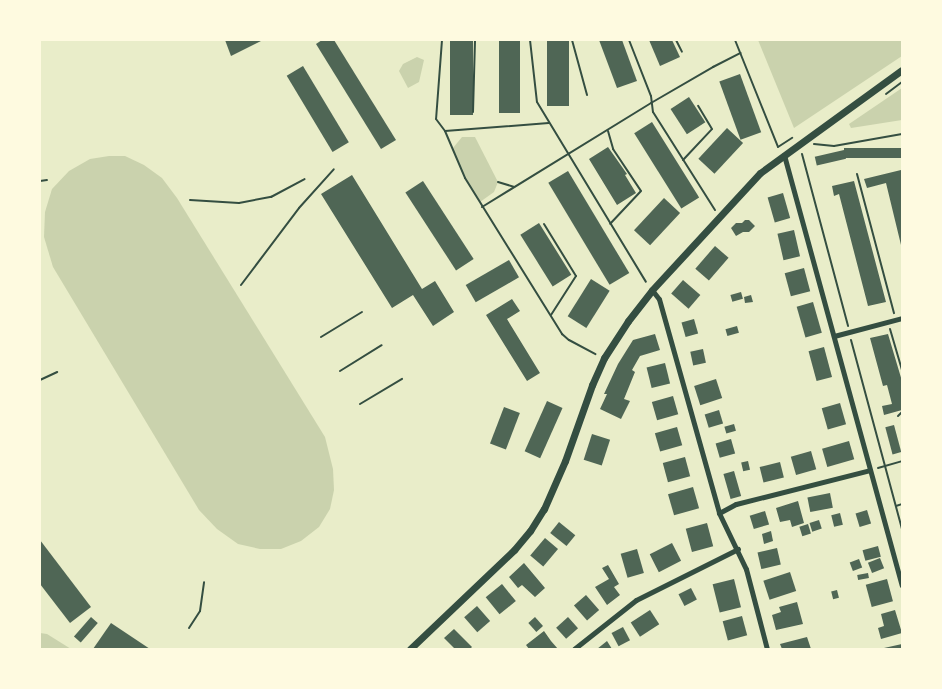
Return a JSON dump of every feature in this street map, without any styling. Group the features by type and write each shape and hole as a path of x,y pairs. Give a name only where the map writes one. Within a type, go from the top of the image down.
{"street":[{"path":"410,649 514,550 530,530 544,509 559,475 592,385 604,358 628,321 652,290 760,173 902,70"},
{"path":"784,155 902,585"},
{"path":"652,290 660,299 719,513 746,569 767,649"},
{"path":"834,336 899,319"},
{"path":"719,513 736,504 870,470"},
{"path":"574,649 636,600 738,549"}],"path":[{"path":"442,40 436,119 445,131 465,178 562,334 569,340 604,358"},
{"path":"473,112 475,40"},
{"path":"530,40 537,102 652,290"},
{"path":"572,40 587,95"},
{"path":"629,40 651,96 653,112 720,216"},
{"path":"676,40 682,52"},
{"path":"735,40 742,53 778,147 795,136"},
{"path":"482,206 651,104 742,53"},
{"path":"683,160 712,129 698,106"},
{"path":"445,131 549,123"},
{"path":"607,130 613,149 641,191 610,224"},
{"path":"814,144 834,146 902,134"},
{"path":"801,153 902,529"},
{"path":"241,285 300,208 334,169"},
{"path":"857,174 899,319"},
{"path":"190,200 239,203 271,197 305,179"},
{"path":"40,181 47,180"},
{"path":"498,182 514,187"},
{"path":"544,224 576,276 551,315"},
{"path":"320,338 362,312"},
{"path":"888,322 902,370"},
{"path":"340,371 382,345"},
{"path":"40,380 58,372"},
{"path":"360,404 402,379"},
{"path":"898,416 902,412"},
{"path":"870,470 902,461"},
{"path":"896,506 902,504"},
{"path":"189,628 200,611 204,582"}],"green space":[{"path":"758,40 902,40 902,56 794,128"},
{"path":"417,57 424,60 419,82 408,88 399,71 403,64"},
{"path":"902,88 902,120 851,128 849,124"},
{"path":"462,137 475,137 498,182 494,192 480,202 465,178 453,148"},
{"path":"125,156 144,165 162,178 177,198 325,437 333,469 334,490 330,509 319,527 301,541 281,549 260,549 238,544 217,529 199,510 53,267 44,237 45,212 52,189 69,171 90,159"},
{"path":"40,633 47,634 71,649 40,649"}],"building":[{"path":"225,40 263,40 231,56"},
{"path":"322,40 334,40 396,140 381,149 316,44"},
{"path":"450,40 473,40 473,115 450,115"},
{"path":"499,40 520,40 520,113 499,113"},
{"path":"547,40 569,40 569,106 547,106"},
{"path":"599,40 622,40 637,81 617,88"},
{"path":"649,40 672,40 680,57 660,66"},
{"path":"303,66 349,142 333,152 287,76"},
{"path":"740,74 761,132 741,140 719,82"},
{"path":"689,97 705,122 687,134 671,109"},
{"path":"652,122 699,197 681,209 634,133"},
{"path":"727,128 743,143 714,174 698,159"},
{"path":"608,147 627,174 625,175 636,193 617,205 589,159"},
{"path":"844,148 902,148 902,158 844,158"},
{"path":"844,150 846,159 817,166 815,157"},
{"path":"901,170 901,245 886,183 867,188 864,179"},
{"path":"568,171 629,273 610,285 548,183"},
{"path":"352,175 422,289 435,281 454,312 433,326 413,295 392,308 321,194"},
{"path":"423,181 474,259 456,270 405,192"},
{"path":"854,181 886,302 868,306 839,194 834,196 832,186"},
{"path":"783,193 790,218 775,222 768,197"},
{"path":"664,198 680,213 650,245 634,230"},
{"path":"745,220 749,220 755,226 749,232 743,232 736,236 731,228 736,223 742,223"},
{"path":"539,223 571,275 553,286 520,235"},
{"path":"794,230 800,256 784,260 777,234"},
{"path":"715,246 729,258 709,280 695,269"},
{"path":"509,260 519,277 476,302 466,285"},
{"path":"804,268 810,291 791,296 785,273"},
{"path":"591,279 610,291 586,328 568,316"},
{"path":"683,280 700,295 689,309 671,294"},
{"path":"741,292 743,299 732,302 730,295"},
{"path":"751,295 753,302 745,303 744,297"},
{"path":"512,299 520,311 507,319 540,373 527,381 486,315"},
{"path":"813,302 822,333 805,337 797,307"},
{"path":"694,319 698,333 686,337 682,323"},
{"path":"737,326 739,333 727,336 725,329"},
{"path":"655,334 660,350 640,356 632,370 635,372 624,399 630,401 621,419 600,409 607,394 604,394 618,364 633,340"},
{"path":"888,334 902,381 902,410 884,415 882,406 892,404 887,385 883,386 870,338"},
{"path":"824,347 832,377 817,381 809,351"},
{"path":"703,349 706,363 693,365 690,352"},
{"path":"665,363 670,383 652,388 647,368"},
{"path":"716,379 722,398 700,405 694,386"},
{"path":"673,396 678,414 657,420 652,402"},
{"path":"547,401 563,408 540,458 525,451"},
{"path":"840,403 846,424 828,429 822,408"},
{"path":"504,407 520,413 506,450 490,443"},
{"path":"719,410 723,423 709,428 705,414"},
{"path":"734,424 736,431 726,433 724,427"},
{"path":"894,425 901,452 893,454 885,427"},
{"path":"677,427 682,445 660,452 655,433"},
{"path":"592,434 610,440 602,466 584,460"},
{"path":"731,439 735,453 720,458 716,443"},
{"path":"849,441 854,459 827,467 822,449"},
{"path":"811,451 816,469 796,475 791,457"},
{"path":"685,457 690,476 668,482 663,463"},
{"path":"748,461 750,470 743,471 741,463"},
{"path":"780,462 784,478 763,483 760,467"},
{"path":"734,471 741,496 731,499 723,474"},
{"path":"693,487 699,508 674,515 668,494"},
{"path":"830,493 833,508 810,512 807,497"},
{"path":"798,501 804,523 792,527 790,520 780,522 776,508"},
{"path":"867,510 871,523 860,527 856,514"},
{"path":"765,511 769,524 754,529 750,516"},
{"path":"840,513 843,525 834,527 831,515"},
{"path":"819,520 822,529 812,532 809,523"},
{"path":"559,522 575,535 567,546 550,533"},
{"path":"707,523 713,546 692,552 686,529"},
{"path":"808,524 811,534 802,536 799,527"},
{"path":"771,531 773,541 764,544 762,534"},
{"path":"545,538 558,549 543,567 530,556"},
{"path":"40,540 91,607 70,623 40,584"},
{"path":"672,543 681,561 659,572 650,554"},
{"path":"878,546 881,557 865,561 863,550"},
{"path":"777,548 781,565 761,569 758,552"},
{"path":"637,549 644,573 628,578 621,554"},
{"path":"880,558 884,568 872,573 868,563"},
{"path":"859,559 862,567 853,571 850,563"},
{"path":"524,563 545,588 535,597 522,585 518,588 509,577"},
{"path":"608,565 619,584 614,587 620,595 607,605 595,587 609,579 602,568"},
{"path":"790,572 796,591 770,600 763,581"},
{"path":"868,573 869,578 858,580 857,575"},
{"path":"734,579 741,607 720,612 713,584"},
{"path":"887,579 893,601 872,607 866,585"},
{"path":"502,584 516,601 500,614 486,597"},
{"path":"691,588 697,600 684,606 679,594"},
{"path":"837,590 839,598 833,599 831,591"},
{"path":"586,595 599,610 587,621 574,605"},
{"path":"797,602 803,624 776,630 772,615 781,612 779,607"},
{"path":"477,606 490,621 477,632 464,617"},
{"path":"650,610 659,624 640,637 631,623"},
{"path":"895,610 902,633 881,639 878,628 884,626 881,614"},
{"path":"742,616 747,635 728,640 723,621"},
{"path":"91,617 98,623 81,643 74,637"},
{"path":"535,617 543,626 536,632 528,623"},
{"path":"568,617 578,628 566,639 556,628"},
{"path":"111,623 150,649 93,649"},
{"path":"623,627 630,640 619,646 612,633"},
{"path":"454,629 472,647 470,649 455,649 444,638"},
{"path":"544,631 558,649 529,649 526,645"},
{"path":"807,637 811,649 782,649 780,644"},
{"path":"607,641 612,649 597,649"},
{"path":"902,644 902,649 884,649 884,648"}]}
